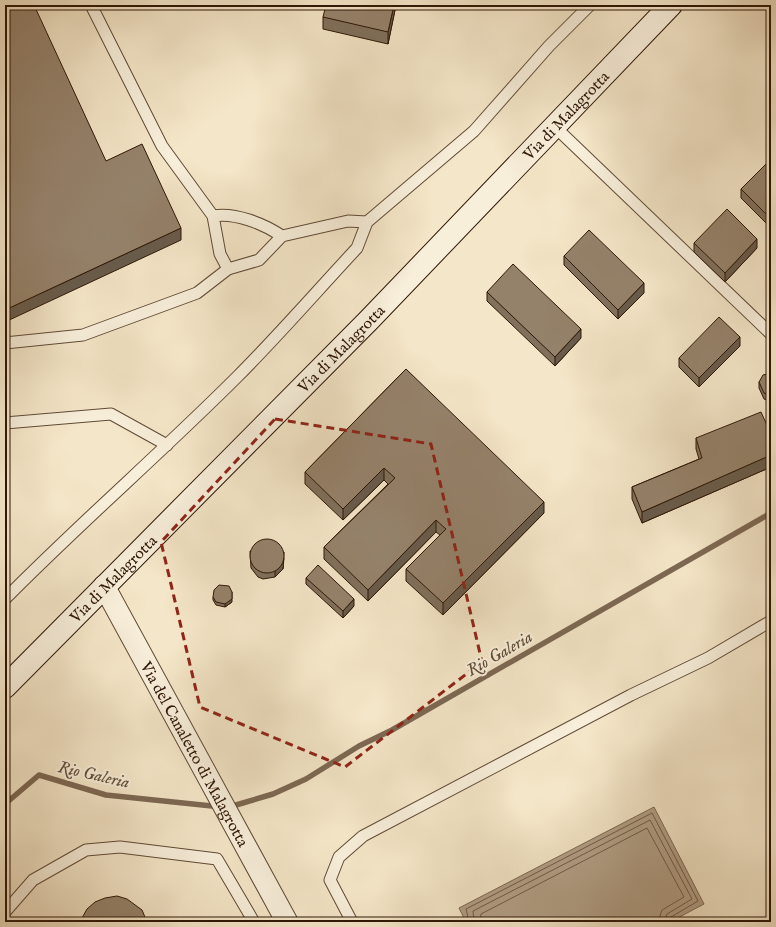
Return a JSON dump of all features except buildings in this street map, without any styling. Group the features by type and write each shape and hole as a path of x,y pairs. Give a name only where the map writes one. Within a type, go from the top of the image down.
{"main road":[{"name":"Via di Malagrotta","path":"5,687 374,314 671,5"}],"street":[{"name":"Via del Canaletto di Malagrotta","path":"104,586 287,922"}],"lane":[{"path":"91,5 162,146 213,216 220,254 228,269"},
{"path":"5,599 53,550 238,376 356,248 367,222 474,131 549,46 590,5"},
{"path":"554,126 771,334"},
{"path":"213,216 224,214 269,227 282,236"},
{"path":"5,342 83,335 197,293 228,269 259,260 282,236 348,222 367,222"},
{"path":"5,422 111,414 166,445"},
{"path":"352,922 330,880 338,857 363,836 631,695 708,658 771,621"},
{"path":"5,912 33,880 86,850 120,847 217,859 254,922"}],"highlighted area":[{"path":"275,419 431,444 482,662 345,767 200,707 161,542"}],"water":[{"path":"654,807 704,904 670,922 466,922 459,908"}],"waterway":[{"name":"Rio Galeria","path":"236,805 273,794 306,779 359,746 392,730 771,513"},
{"name":"Rio Galeria","path":"5,804 39,775 106,795 212,806"}]}
